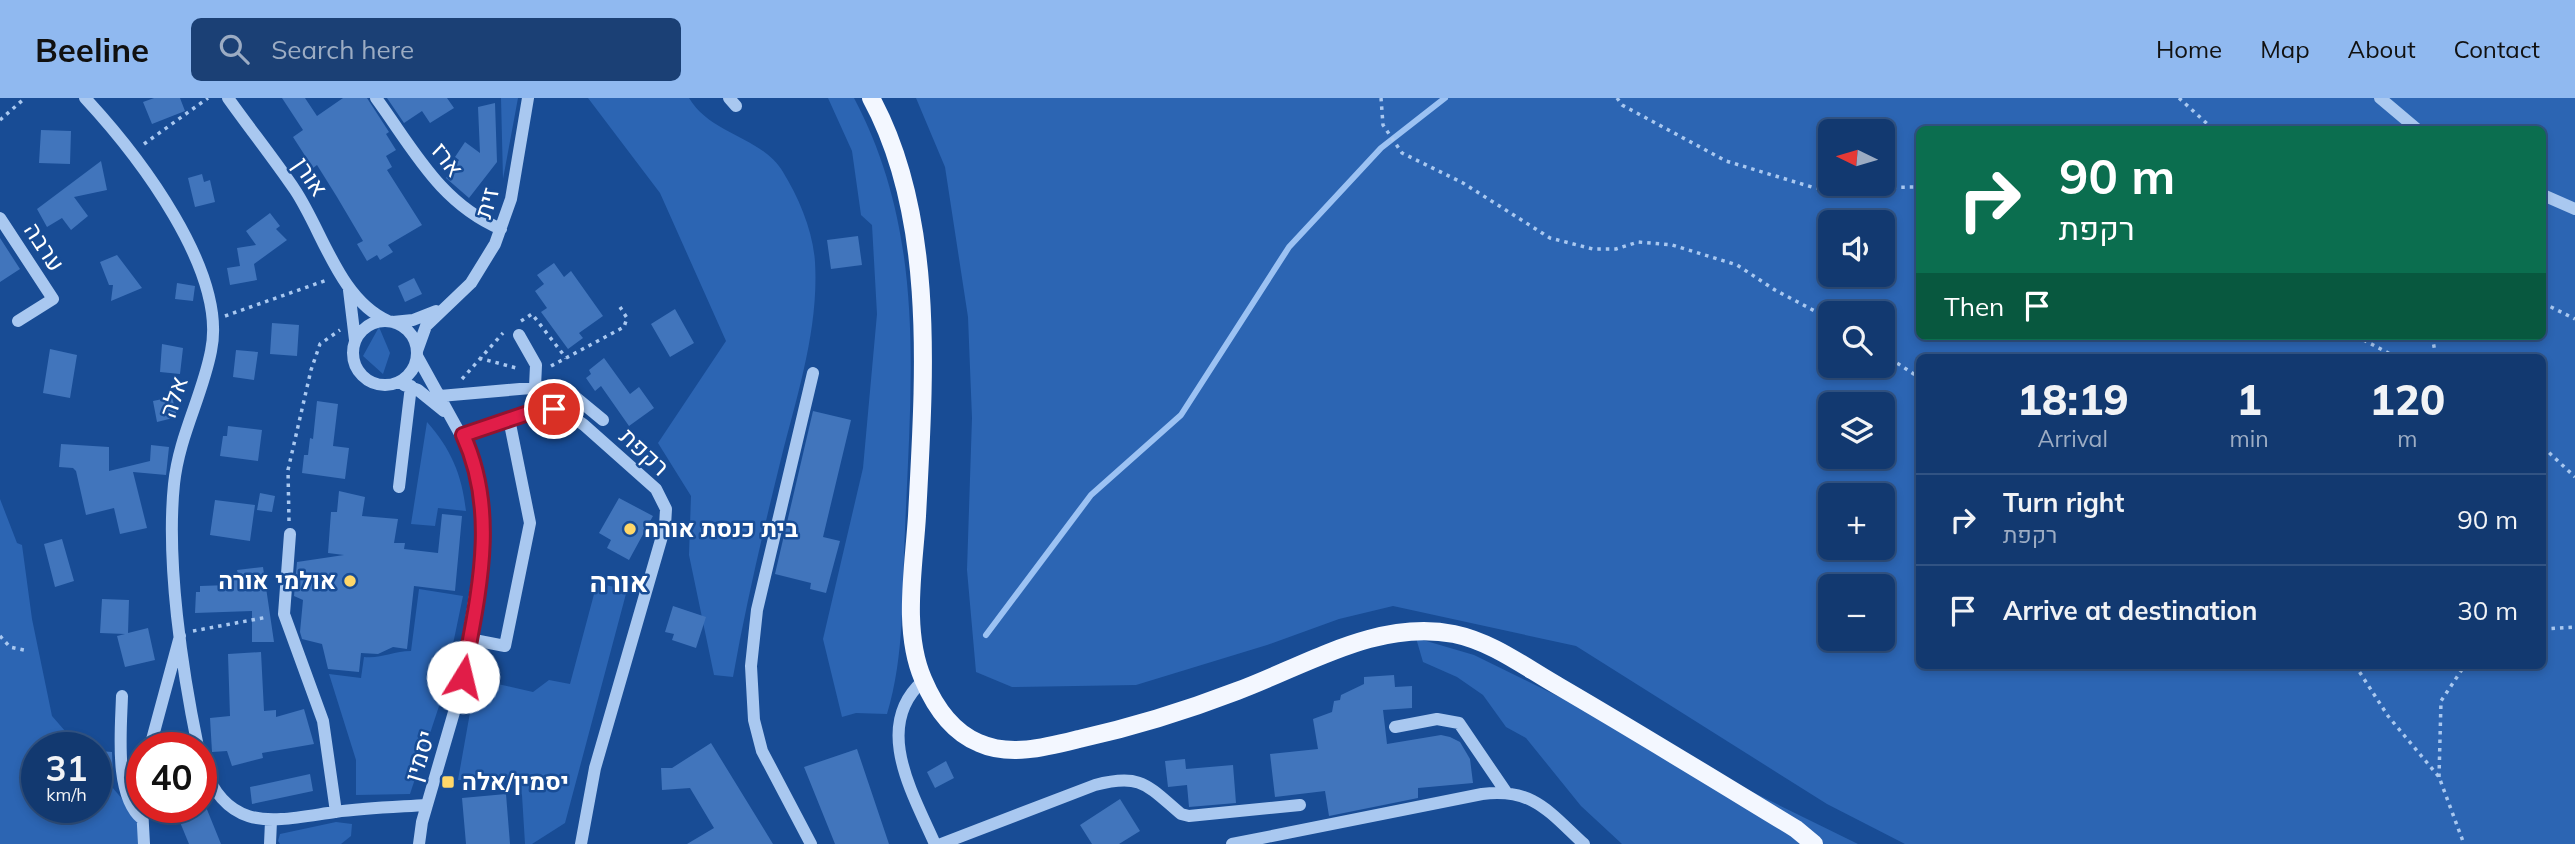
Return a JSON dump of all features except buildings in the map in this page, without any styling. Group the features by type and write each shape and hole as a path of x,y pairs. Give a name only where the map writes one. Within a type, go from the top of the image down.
{"main road":[{"path":"871,98 882,119 908,204 920,287 919,470 912,631 915,657 923,681 948,721 968,738 995,748 1028,749 1126,728 1191,709 1374,637 1416,630 1454,634 1483,643 1623,723 1796,829 1814,844"}],"street":[{"name":"אלה","path":"85,98 132,152 198,263 207,286 214,320 211,354 186,425 174,481 171,538 181,634 196,732"},
{"name":"אורן","path":"228,98 296,191 345,280 369,310 390,321"},
{"name":"ארז","path":"376,98 441,189 467,212 501,229"},
{"name":"זית","path":"417,353 426,326 480,270 501,229 515,183 528,98"},
{"path":"2380,98 2413,126"},
{"path":"2546,196 2575,209"},
{"name":"ערבה","path":"0,218 53,299 18,321"},
{"name":"אורן","path":"345,280 355,323 355,340"},
{"name":"זית","path":"390,321 423,317 448,305"},
{"path":"390,321 410,332 417,353 412,370 397,383 382,385 364,377 353,360 355,340 368,325 390,321"},
{"path":"519,335 536,376"},
{"name":"יסמין","path":"417,353 463,435 478,472 484,515 483,546 454,716 427,804 419,844"},
{"path":"811,844 762,751 754,720 751,666 759,602 813,373"},
{"path":"440,396 536,376 562,388 604,420"},
{"name":"יסמין","path":"397,383 411,386 437,404 463,435"},
{"path":"399,487 411,386"},
{"name":"רקפת","path":"463,435 544,409 564,411 653,486 666,509 665,526 595,768 581,844"},
{"path":"469,639 505,646 530,523 509,419"},
{"path":"290,534 284,614 325,730 336,812"},
{"path":"154,732 181,634"},
{"path":"923,681 910,692 902,705 899,743 906,780 935,844"},
{"path":"122,696 121,758 126,786"},
{"path":"1395,727 1437,719 1459,723 1506,792"},
{"path":"941,844 1117,779 1130,778 1145,783 1181,814 1189,816 1300,805"},
{"path":"1232,844 1482,794 1506,792 1533,799 1584,844"},
{"path":"217,793 224,801 249,817 271,821 294,821 336,812 427,804"},
{"path":"271,821 271,844"},
{"path":"143,823 144,844"}],"path":[{"path":"0,120 25,98"},
{"path":"132,152 208,98"},
{"path":"1381,98 1383,125 1402,153 1463,183 1550,238 1593,249 1616,249 1638,242 1672,245 1737,265 1775,290 1818,312"},
{"path":"1617,98 1622,105 1727,161 1815,188 1916,187"},
{"path":"2179,98 2210,126"},
{"path":"214,320 345,280"},
{"path":"2546,304 2575,319"},
{"path":"479,358 536,376 624,327 627,318 620,307"},
{"path":"290,534 288,470 313,361 320,344 328,336 355,323"},
{"path":"2364,340 2390,354"},
{"path":"1895,362 1916,375"},
{"path":"2546,450 2575,477"},
{"path":"181,634 284,614"},
{"path":"2546,629 2575,627"},
{"path":"0,636 10,647 24,650"},
{"path":"2358,669 2388,716 2439,777 2464,844"},
{"path":"2439,777 2441,701 2462,669"}],"shaded area":[{"path":"501,98 518,98 503,179"},
{"path":"588,98 689,98 710,120 762,150 774,160 794,193 811,239 815,287 810,337 755,568 733,677 714,675 689,555 691,496 658,443 726,341 660,193"},
{"path":"828,98 854,98 877,150 894,203 904,256 911,364 902,623 893,692 887,714 856,713 842,717 823,639 863,468 877,314 872,225 861,215 852,151"},
{"path":"916,98 2575,98 2575,844 1905,844 1827,804 1576,646 1393,606 1339,619 1267,645 1136,685 1012,687 976,672 967,570 972,418 968,317 945,167"},
{"path":"379,327 390,353 383,374 363,356"},
{"path":"427,422 443,442 454,463 462,486 466,511 438,508 435,526 411,524"},
{"path":"0,499 17,543 22,545 32,619 52,716 66,732 21,732 21,823 112,823 112,787 126,805 126,823 137,823 150,844 0,844"},
{"path":"597,583 627,590 565,823 532,844 525,844 522,795 511,780 458,780 476,679 533,692 549,680 570,684"},
{"path":"419,589 463,596 442,697 410,794 356,795 356,760 329,674 361,678 364,657 411,651"},
{"path":"1416,638 1474,655 1858,844 1622,844 1581,806 1526,738 1506,727 1483,695 1457,677 1423,662"},
{"path":"336,822 352,824 351,836 341,844 280,844 278,841 280,834"}],"waterway":[{"path":"986,635 1091,495 1181,415 1289,247 1381,148 1445,98"}],"place":[{"name":"בית כנסת אורה","path":"630,529"},
{"name":"אולמי אורה","path":"350,581"},
{"name":"יסמין/אלה","path":"448,782"}],"district":[{"name":"אורה","path":"619,582"}],"route":[{"path":"463,677 483,546 484,515 478,472 463,435 534,411 554,409"}]}
